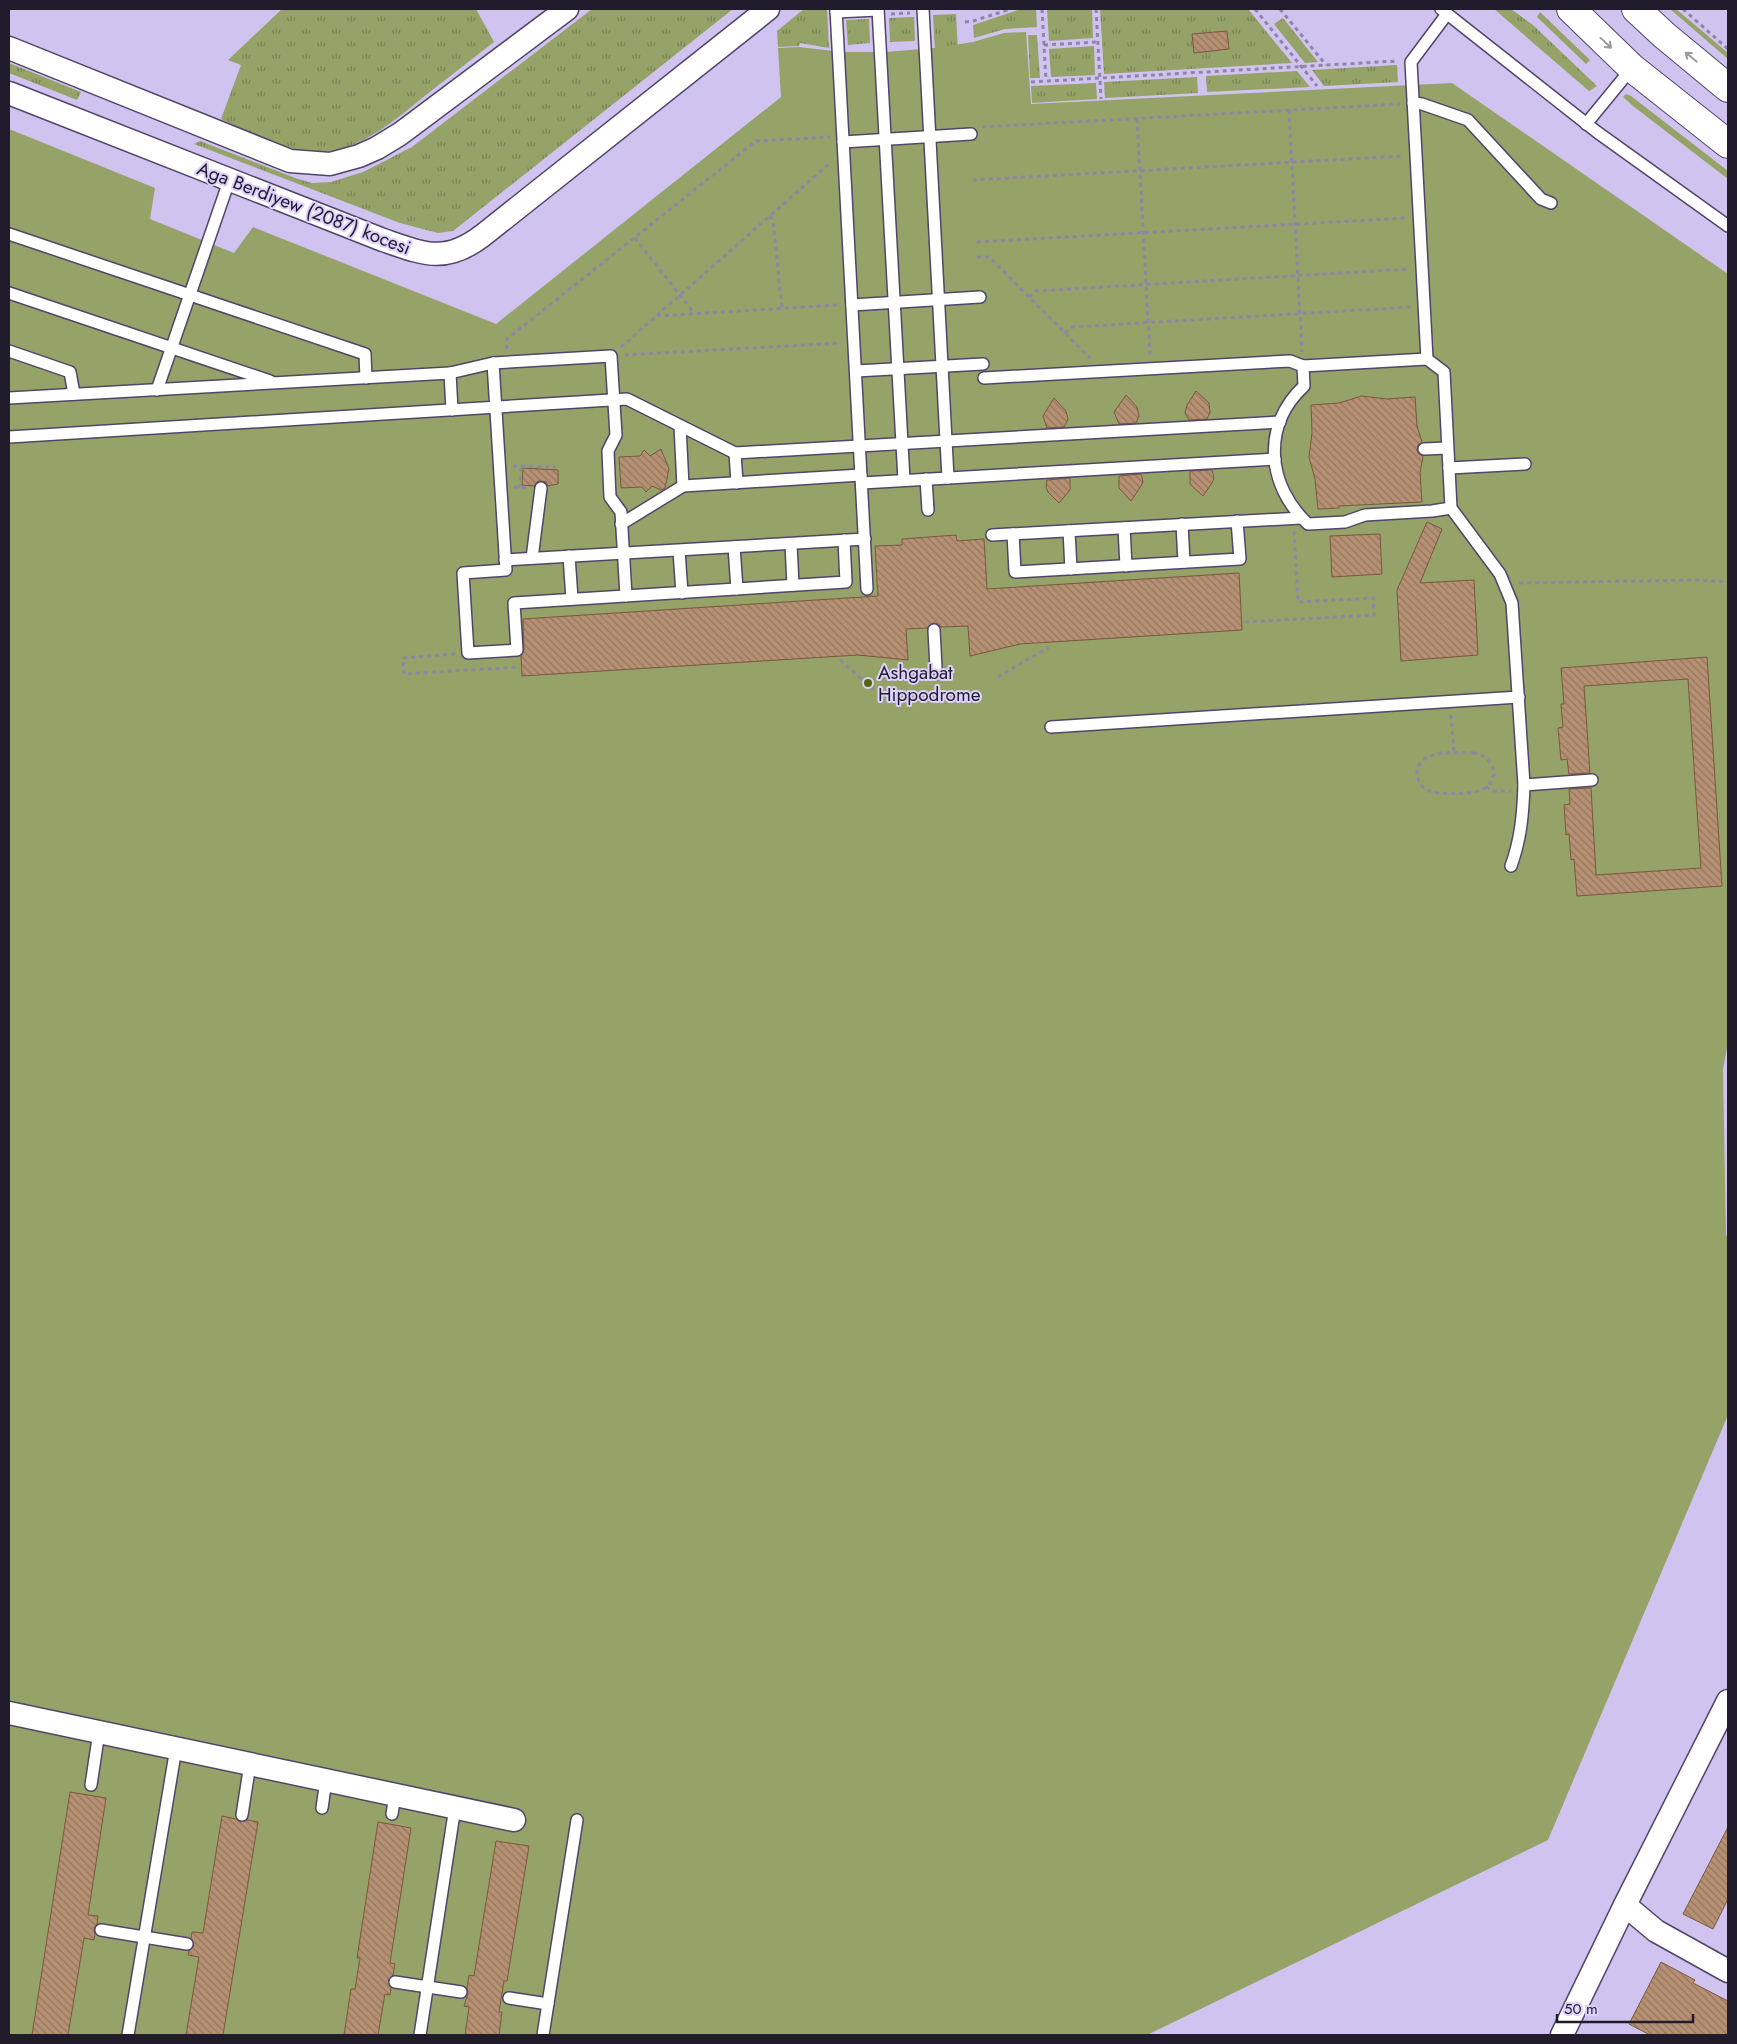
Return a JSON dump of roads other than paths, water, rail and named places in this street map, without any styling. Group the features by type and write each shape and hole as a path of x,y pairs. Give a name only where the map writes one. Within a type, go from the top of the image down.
{"main road":[{"path":"1571,9 1632,68 1728,144"},
{"path":"1636,9 1728,88"}],"street":[{"path":"9,48 290,161 330,164 359,156 400,134 566,9"},
{"name":"Aga Berdiyew (2087) kocesi","path":"9,93 229,181 401,246 436,254 458,251 489,231 768,9"},
{"path":"1562,2035 1725,1729 1728,1701"},
{"path":"9,1713 326,1780 394,1805 455,1808 514,1820"},
{"path":"1630,1909 1656,1931 1728,1971"},
{"path":"1571,2035 1630,1909"}],"lane":[{"path":"868,589 836,10 878,11 904,480"},
{"path":"923,11 948,478"},
{"path":"1427,359 1409,103 1411,62 1444,11 1586,124 1728,226"},
{"path":"1586,124 1632,68"},
{"path":"1409,103 1422,104 1468,120 1541,199 1551,203"},
{"path":"843,139 930,137 975,131"},
{"path":"157,390 229,181"},
{"path":"9,234 365,354 366,378"},
{"path":"9,293 277,383"},
{"path":"852,305 980,297"},
{"path":"9,351 70,372 74,394"},
{"path":"9,398 450,373 494,363 611,356 616,435 608,451 610,498 621,512 626,596"},
{"path":"984,378 1290,361 1303,366 1427,359 1444,372 1451,508 1506,584 1512,604 1524,787 1519,844 1512,866"},
{"path":"494,363 506,570 463,573 468,654 517,650 514,603 846,582 844,540"},
{"path":"856,371 983,364"},
{"path":"1297,518 1278,479 1275,439 1280,422 1290,402 1304,386 1303,366"},
{"path":"450,373 452,410"},
{"path":"9,437 627,399 735,453 1280,422"},
{"path":"680,426 683,486"},
{"path":"1424,450 1447,448"},
{"path":"735,453 737,483"},
{"path":"621,524 683,486 862,479 948,478 1275,459"},
{"path":"1449,468 1525,464"},
{"path":"926,479 928,510"},
{"path":"532,558 541,488"},
{"path":"992,535 1297,518 1308,524 1345,522 1365,515 1451,508"},
{"path":"1013,534 1015,572 1126,566 1240,559 1238,521"},
{"path":"1182,524 1184,562"},
{"path":"1124,528 1126,566"},
{"path":"1069,531 1071,569"},
{"path":"505,560 865,539"},
{"path":"791,544 793,585"},
{"path":"734,547 737,589"},
{"path":"679,551 682,592"},
{"path":"569,556 572,600"},
{"path":"934,630 936,668"},
{"path":"1051,727 1519,697"},
{"path":"1524,787 1592,780"},
{"path":"91,1785 99,1732"},
{"path":"128,2035 176,1748"},
{"path":"242,1815 250,1764"},
{"path":"322,1808 326,1780"},
{"path":"420,2035 455,1808"},
{"path":"543,2035 578,1820"},
{"path":"101,1930 188,1944"},
{"path":"395,1982 461,1992"},
{"path":"508,1998 548,2004"}],"place":[{"name":"Ashgabat Hippodrome","path":"868,683"}]}
